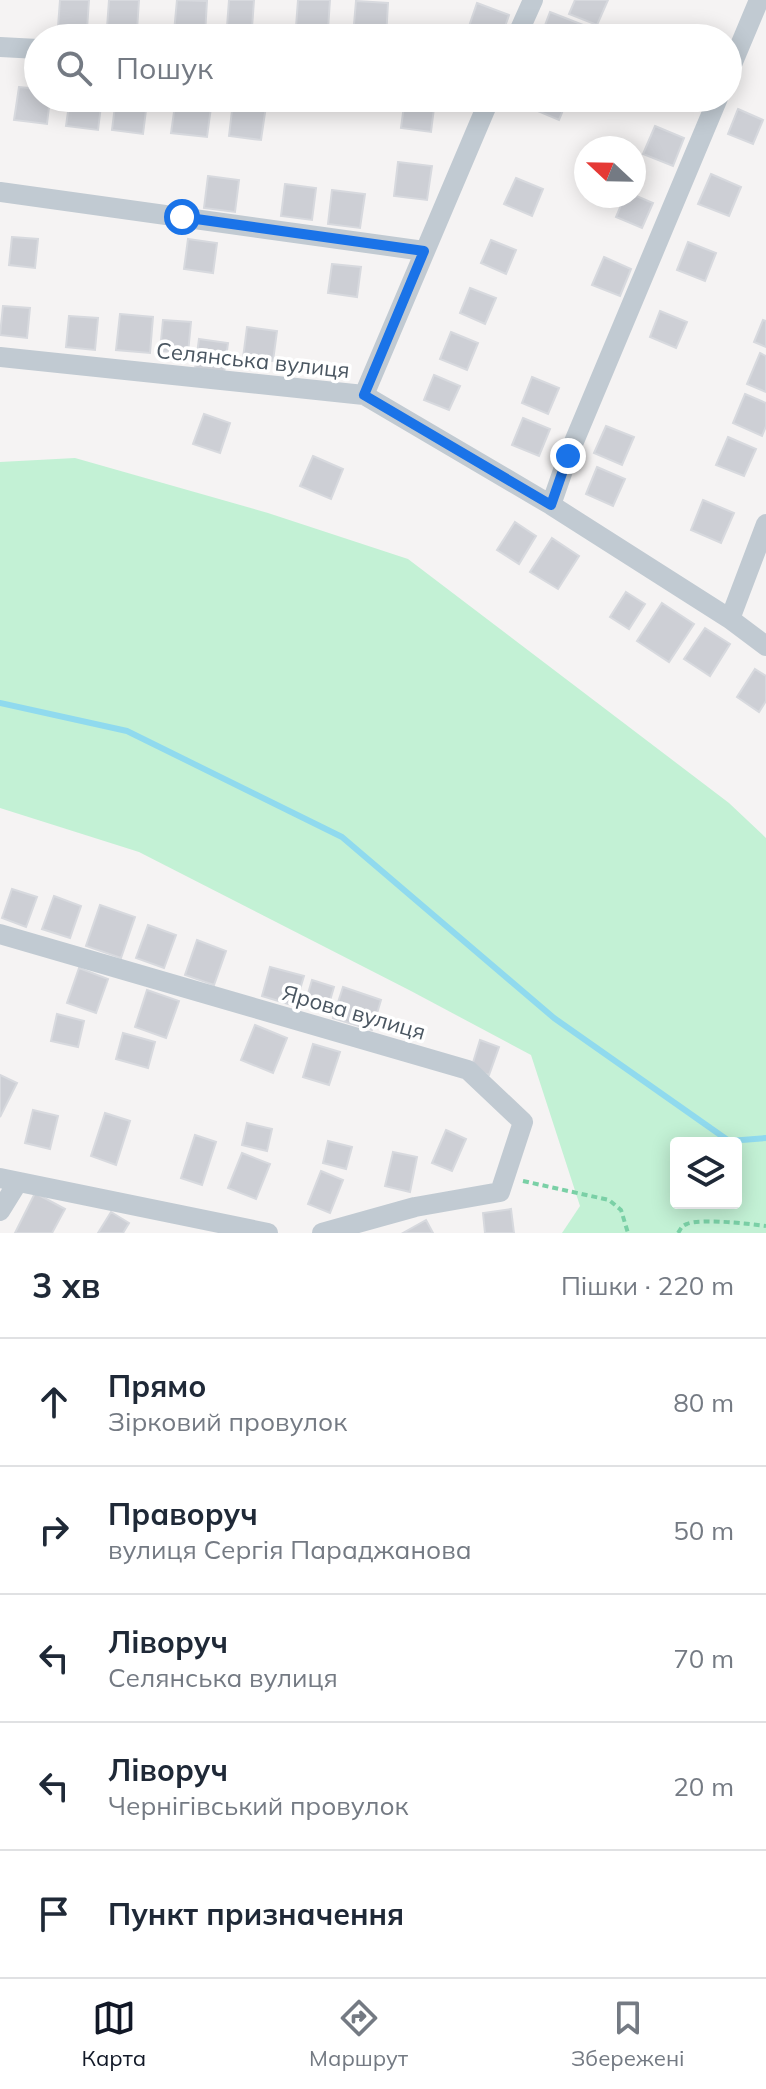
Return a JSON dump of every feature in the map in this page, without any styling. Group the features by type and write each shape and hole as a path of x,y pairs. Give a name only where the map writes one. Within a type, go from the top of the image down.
{"street":[{"path":"522,24 533,0"},
{"path":"742,41 759,0"},
{"path":"0,47 24,48"},
{"path":"364,395 484,112"},
{"path":"551,505 568,456 712,112"},
{"path":"0,192 424,251"},
{"name":"Селянська вулиця","path":"0,357 364,395 551,505 730,619 766,646"},
{"path":"730,619 766,524"},
{"name":"Ярова вулиця","path":"0,934 468,1070 523,1122 505,1176"},
{"path":"322,1233 415,1207 500,1192 505,1176"},
{"path":"0,1211 9,1180 268,1233"}],"path":[{"path":"505,1176 609,1200 621,1210 628,1233"},
{"path":"678,1233 689,1223 730,1222 766,1226"}],"green space":[{"path":"75,458 268,513 408,559 729,803 766,838 766,1233 562,1233 580,1206 531,1055 139,852 0,808 0,462"}],"building":[{"path":"60,0 89,0 87,24 58,24"},
{"path":"109,0 139,0 137,24 107,24"},
{"path":"177,0 207,1 206,24 175,24"},
{"path":"229,0 254,0 252,24 227,24"},
{"path":"298,0 330,0 328,24 296,24"},
{"path":"575,0 608,0 597,24 569,14"},
{"path":"356,1 388,3 387,24 354,24"},
{"path":"477,3 509,15 506,24 470,24"},
{"path":"550,12 581,24 546,24"},
{"path":"19,87 24,88 24,112 48,112 47,124 14,120"},
{"path":"742,111 763,120 753,144 728,134 737,112"},
{"path":"68,112 100,112 98,130 66,126"},
{"path":"114,112 146,112 143,134 112,130"},
{"path":"174,112 210,112 207,137 171,133"},
{"path":"232,112 265,112 261,140 229,136"},
{"path":"403,112 434,112 431,132 401,128"},
{"path":"540,112 562,112 559,120"},
{"path":"655,126 684,138 673,166 646,155 646,147"},
{"path":"398,162 432,166 427,200 394,196"},
{"path":"711,174 741,187 729,216 698,204"},
{"path":"208,176 239,180 235,212 204,208"},
{"path":"516,178 543,189 532,216 504,204"},
{"path":"285,184 316,188 312,220 281,216"},
{"path":"332,190 365,194 360,228 328,224"},
{"path":"646,200 653,203 642,228 616,217 620,208 646,208"},
{"path":"12,237 38,239 35,268 9,265"},
{"path":"188,239 217,243 213,273 184,269"},
{"path":"491,240 516,250 506,274 481,263"},
{"path":"688,242 716,253 705,281 677,270"},
{"path":"604,257 631,269 620,296 592,285"},
{"path":"332,264 361,267 357,297 328,293"},
{"path":"470,288 496,298 485,324 460,313"},
{"path":"3,306 30,308 27,338 0,335"},
{"path":"660,311 687,322 676,348 650,337"},
{"path":"120,314 153,317 150,353 116,350"},
{"path":"69,316 98,318 95,350 66,347"},
{"path":"163,320 191,322 188,353 160,351"},
{"path":"763,320 766,321 766,347 754,342"},
{"path":"247,327 277,331 273,361 243,358"},
{"path":"451,332 478,343 467,370 440,359"},
{"path":"199,339 228,343 224,373 195,369"},
{"path":"760,353 766,356 766,392 747,384"},
{"path":"434,375 460,386 449,410 424,400"},
{"path":"532,377 559,388 548,414 522,403"},
{"path":"745,394 766,403 766,426 762,436 733,423"},
{"path":"204,414 230,423 220,453 193,444"},
{"path":"523,418 550,429 539,456 512,445"},
{"path":"606,426 634,437 622,465 594,453"},
{"path":"728,437 756,449 744,476 716,465"},
{"path":"313,456 343,469 331,499 300,486"},
{"path":"597,467 625,479 613,506 586,494"},
{"path":"703,500 734,513 721,543 691,530"},
{"path":"515,522 536,536 519,564 497,550"},
{"path":"552,538 579,556 558,589 530,572"},
{"path":"626,592 645,604 629,629 610,617"},
{"path":"662,603 694,624 669,662 637,641"},
{"path":"705,628 730,644 710,676 684,659"},
{"path":"755,669 766,676 766,701 759,712 737,697"},
{"path":"12,889 37,897 26,927 2,918"},
{"path":"54,896 81,906 70,938 42,929"},
{"path":"100,905 135,917 121,958 86,946"},
{"path":"148,925 176,935 164,968 136,958"},
{"path":"197,940 226,951 214,985 185,975"},
{"path":"270,967 304,976 295,1006 262,996"},
{"path":"79,968 108,979 96,1013 67,1003"},
{"path":"312,980 334,987 329,1004 307,997"},
{"path":"343,987 381,1000 372,1030 333,1018"},
{"path":"147,990 179,1001 166,1038 135,1027"},
{"path":"57,1014 84,1021 78,1047 51,1041"},
{"path":"255,1025 287,1038 273,1073 241,1060"},
{"path":"123,1033 155,1042 148,1068 116,1059"},
{"path":"480,1040 499,1047 489,1075 471,1069"},
{"path":"313,1044 340,1052 329,1085 303,1077"},
{"path":"0,1075 17,1083 0,1117"},
{"path":"33,1110 58,1116 50,1149 25,1143"},
{"path":"105,1113 130,1121 116,1165 91,1156"},
{"path":"247,1123 272,1129 267,1151 242,1145"},
{"path":"446,1130 466,1139 452,1171 432,1163"},
{"path":"195,1135 216,1142 202,1185 181,1178"},
{"path":"328,1141 352,1147 346,1169 323,1163"},
{"path":"393,1152 417,1157 410,1192 385,1186"},
{"path":"242,1153 270,1164 256,1199 228,1188"},
{"path":"321,1171 343,1180 330,1213 308,1204"},
{"path":"35,1193 65,1209 52,1233 15,1233"},
{"path":"511,1209 514,1233 485,1233 483,1213"},
{"path":"111,1212 129,1223 123,1233 98,1233"},
{"path":"426,1220 433,1233 403,1233"}],"waterway":[{"path":"0,703 127,731 342,837 554,1018 729,1141 766,1138"}],"route":[{"path":"182,217 424,251 364,395 551,505 568,456"}]}
